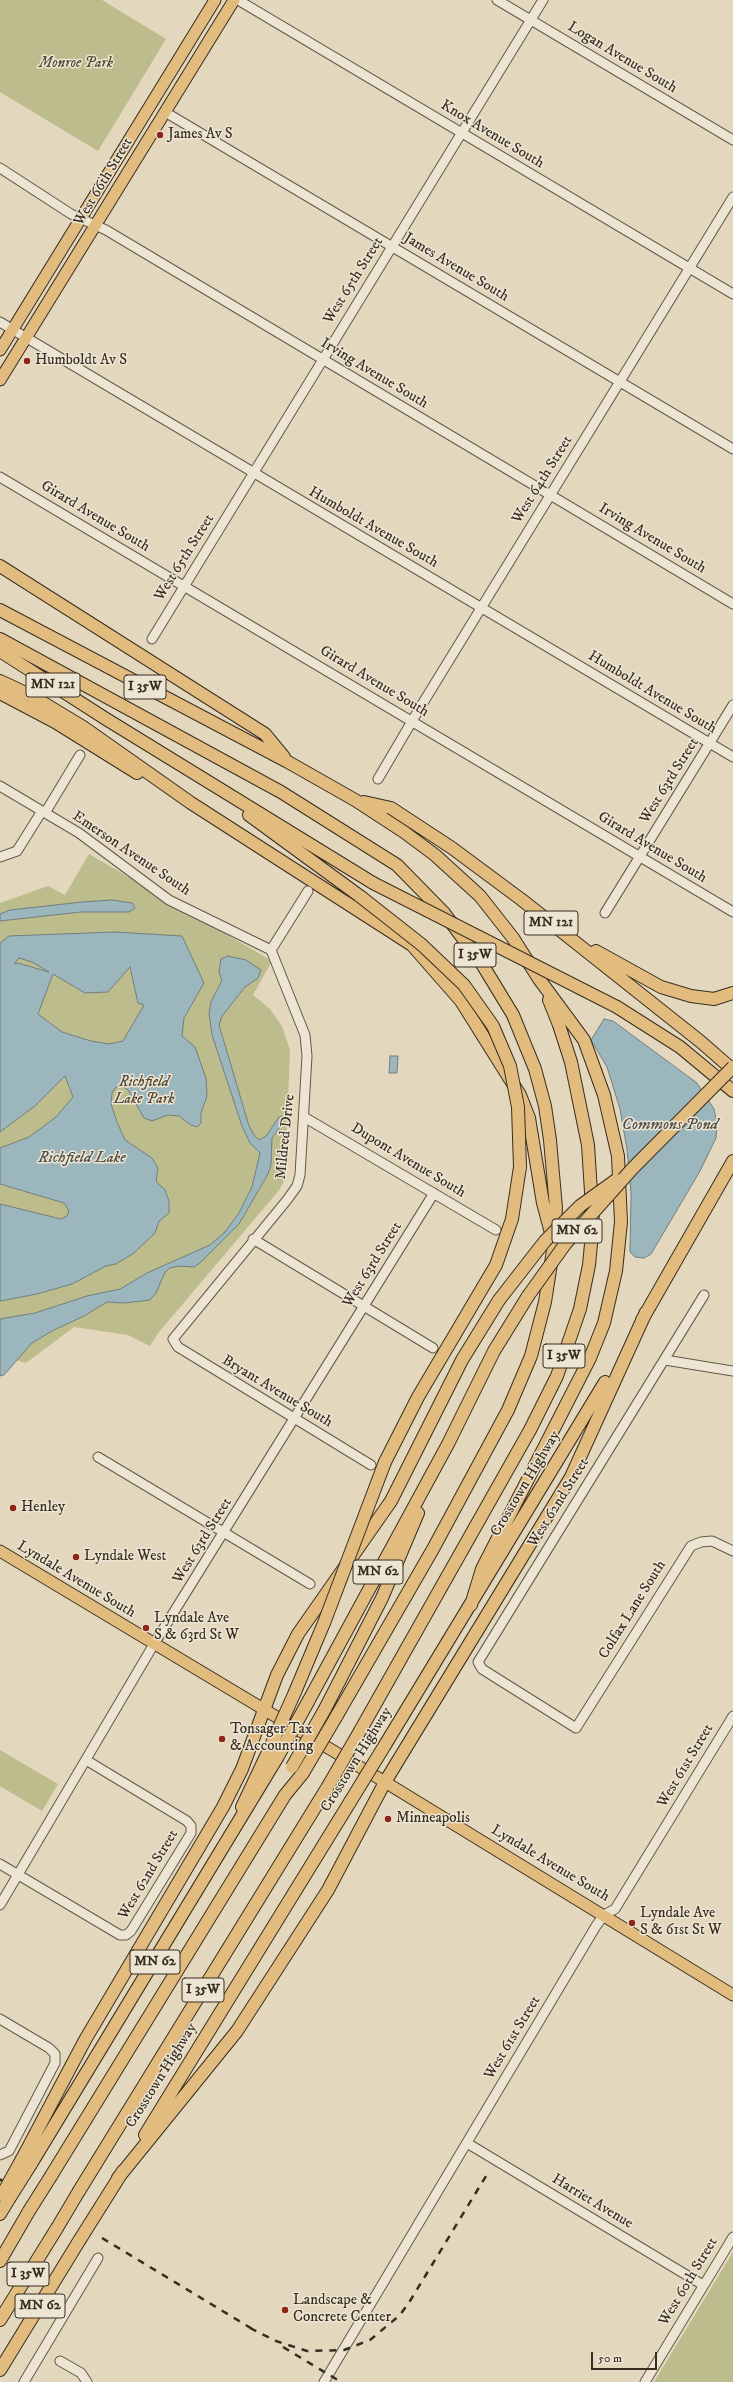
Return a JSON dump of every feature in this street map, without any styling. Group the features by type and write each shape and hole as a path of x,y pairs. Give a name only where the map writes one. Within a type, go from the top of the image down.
{"highway":[{"path":"0,566 265,734 288,762"},
{"name":"I 35W","path":"0,610 288,762 355,800 435,855 480,896 514,938 539,979 559,1025 571,1062 588,1145 593,1223 589,1265 580,1309 557,1376 530,1430 327,1788 0,2320"},
{"name":"I 35W","path":"0,639 281,792 397,865 444,913 482,964 513,1015 535,1070 545,1106 554,1173 556,1208 554,1244 545,1302 531,1356 508,1410 433,1549 336,1717 298,1770 285,1795 29,2211 0,2262"},
{"name":"MN 121","path":"0,652 373,883 617,1007 680,1047 733,1091"},
{"path":"0,680 30,695 84,728 191,803 412,945 456,996 520,1095 529,1118 543,1203 554,1244"},
{"path":"0,693 55,722 168,792 191,803"},
{"path":"179,763 361,897 422,945 464,985 493,1026 510,1066 518,1107 520,1167 512,1220 496,1265 418,1397 385,1462 324,1623 295,1692 272,1755"},
{"name":"MN 121","path":"355,800 392,808 432,834 522,900 701,1042 733,1070"},
{"path":"522,900 594,950 661,987 691,996 714,998 733,993"},
{"path":"471,1605 482,1569 590,1358 604,1323 616,1271 621,1222 618,1156 604,1095 584,1040 539,979"},
{"name":"MN 62","path":"0,2214 4,2198 26,2161 228,1842 272,1755 309,1700 448,1444 494,1351 528,1296 566,1243 632,1169 733,1067"},
{"name":"Crosstown Highway","path":"0,2370 471,1605 646,1312 733,1161"},
{"path":"26,2161 85,2040 223,1807 242,1769 265,1711 277,1675 298,1634 391,1501 462,1360 499,1300 546,1241 580,1206 632,1169"},
{"path":"118,2178 237,2031 328,1890 385,1782 571,1477 646,1312"},
{"path":"298,1770 324,1709 382,1598 448,1444"}],"main road":[{"name":"West 66th Street","path":"0,350 214,0"},
{"name":"West 66th Street","path":"0,380 234,0"},
{"name":"Lyndale Avenue South","path":"0,1551 385,1782 733,1995"}],"street":[{"name":"Knox Avenue South","path":"238,0 733,294"},
{"name":"Logan Avenue South","path":"496,0 733,140"},
{"name":"West 65th Street","path":"152,639 543,0"},
{"name":"James Avenue South","path":"165,112 733,449"},
{"name":"Irving Avenue South","path":"0,168 80,219 95,226 551,494 733,604"},
{"name":"West 64th Street","path":"378,779 733,197"},
{"name":"Humboldt Avenue South","path":"0,322 253,474 733,757"},
{"name":"Girard Avenue South","path":"0,477 733,912"},
{"name":"West 63rd Street","path":"606,913 733,705"},
{"path":"0,857 17,851 80,755"},
{"name":"Emerson Avenue South","path":"0,786 79,833 169,900 271,950"},
{"path":"271,950 308,891"},
{"name":"Mildred Drive","path":"173,1339 297,1186 300,1175 307,1056 305,1035 283,976 271,950"},
{"name":"Dupont Avenue South","path":"304,1117 496,1230"},
{"name":"West 63rd Street","path":"0,1905 154,1644 225,1532 434,1193"},
{"path":"253,1239 433,1348"},
{"name":"West 62nd Street","path":"576,1728 482,1669 478,1662 666,1360 704,1296"},
{"name":"Bryant Avenue South","path":"173,1339 178,1347 371,1465"},
{"path":"666,1360 733,1371"},
{"path":"98,1457 310,1584"},
{"name":"Colfax Lane South","path":"576,1728 691,1546 701,1542 712,1542 733,1551"},
{"name":"West 61st Street","path":"324,2382 596,1926 604,1915 615,1909 733,1716"},
{"name":"West 62nd Street","path":"18,1875 120,1935 126,1935 131,1931 191,1832 191,1826 187,1821 86,1760"},
{"path":"0,1864 18,1875"},
{"path":"0,2019 49,2048 55,2054 55,2063 9,2151 0,2155"},
{"name":"Harriet Avenue","path":"467,2143 703,2285"},
{"name":"West 60th Street","path":"645,2382 733,2237"},
{"path":"24,2382 98,2258"},
{"path":"60,2361 81,2373 87,2382"}],"green space":[{"name":"Monroe Park","path":"0,0 102,0 166,39 98,151 0,92"},
{"name":"Richfield Lake Park","path":"89,854 272,961 253,995 270,1009 282,1026 290,1050 285,1179 280,1189 159,1332 150,1346 128,1335 74,1327 26,1363 0,1355 0,903 48,886 65,895"},
{"path":"0,1750 58,1784 42,1811 0,1786"},
{"path":"733,2252 733,2382 654,2382"}],"water":[{"path":"112,900 132,903 135,908 129,912 81,912 0,921 0,914 10,910"},
{"name":"Richfield Lake","path":"115,932 182,936 204,983 184,1018 182,1036 195,1047 206,1078 207,1096 201,1113 201,1123 197,1127 191,1125 179,1116 168,1115 152,1121 144,1118 128,1090 121,1085 116,1087 112,1093 111,1104 117,1122 125,1140 152,1158 158,1168 156,1181 165,1190 169,1201 169,1213 159,1221 155,1233 134,1253 116,1264 106,1266 72,1284 37,1294 0,1301 0,1204 61,1219 67,1216 69,1211 64,1203 0,1184 0,1148 29,1137 56,1117 73,1097 65,1076 35,1106 0,1132 0,943 9,936","holes":["19,958 32,962 49,972 18,963 14,964","130,967 138,1003 144,1005 123,1041 109,1044 91,1041 62,1032 38,1014 53,974 85,993 108,992"]},
{"path":"228,956 246,960 261,970 258,978 245,987 222,1016 219,1025 249,1126 254,1135 259,1140 266,1136 279,1117 284,1116 284,1121 272,1138 271,1165 268,1174 239,1224 200,1263 194,1267 179,1266 170,1268 165,1272 156,1293 150,1300 124,1303 107,1302 84,1316 52,1331 32,1343 4,1375 0,1376 0,1319 35,1313 87,1296 120,1289 147,1273 210,1245 225,1232 239,1213 252,1187 260,1153 250,1143 242,1126 212,1035 209,1013 211,1002 222,980 219,972 221,959"},
{"name":"Commons Pond","path":"604,1019 613,1021 697,1083 714,1109 717,1123 716,1138 700,1171 651,1254 644,1258 635,1257 630,1252 631,1193 627,1149 620,1109 607,1067 591,1040"},
{"path":"390,1056 398,1056 397,1073 389,1073"}],"railway":[{"path":"250,2328 276,2341 307,2351 344,2350 370,2340 400,2315 410,2301 486,2176"},
{"path":"102,2238 254,2330"},
{"path":"283,2347 341,2382"}],"place":[{"name":"James Av S","path":"160,135"},
{"name":"Humboldt Av S","path":"27,361"},
{"name":"Henley","path":"13,1508"},
{"name":"Lyndale West","path":"76,1557"},
{"name":"Lyndale Ave S & 63rd St W","path":"146,1628"},
{"name":"Tonsager Tax & Accounting","path":"222,1739"},
{"name":"Minneapolis","path":"388,1819"},
{"name":"Lyndale Ave S & 61st St W","path":"632,1923"},
{"name":"Landscape & Concrete Center","path":"285,2310"}]}
